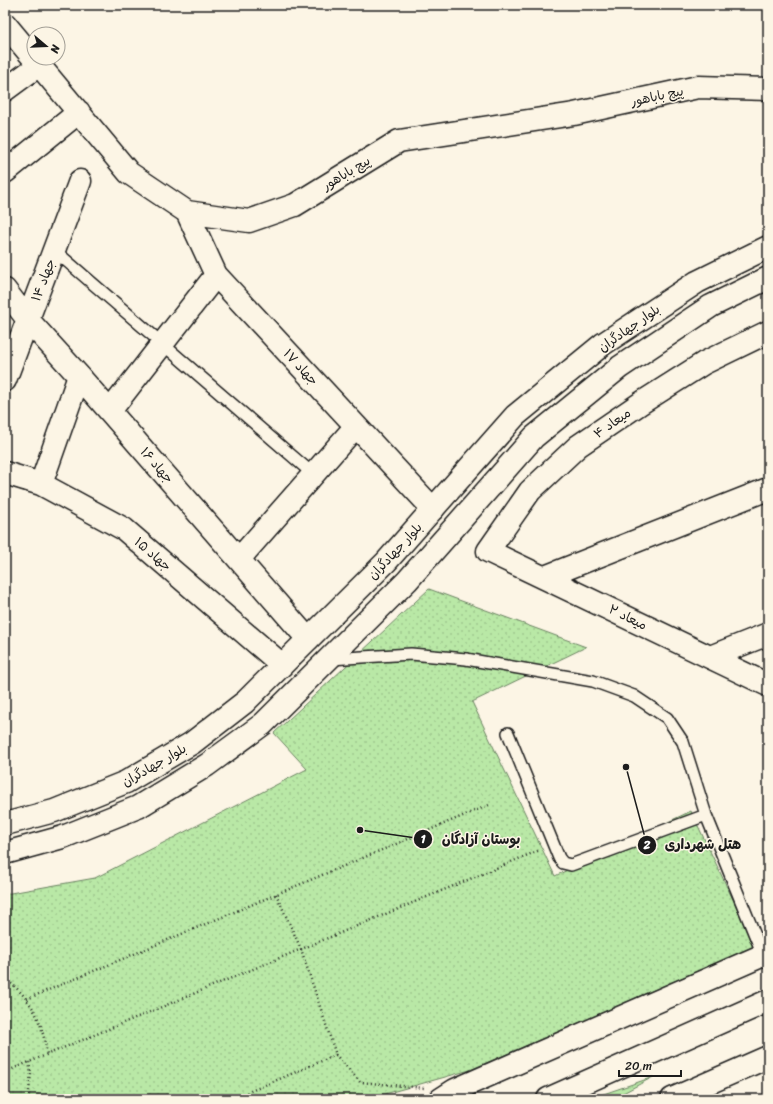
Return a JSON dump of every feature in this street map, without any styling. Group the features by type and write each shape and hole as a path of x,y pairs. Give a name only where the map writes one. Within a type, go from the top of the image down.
{"main road":[{"name":"پیچ باباهور","path":"5,24 26,49"},
{"path":"5,90 38,66"},
{"name":"پیچ باباهور","path":"40,66 129,173 187,212 249,221 295,204 399,141 574,114 698,87 768,89"},
{"path":"5,172 79,112"},
{"name":"جهاد ۱۴","path":"5,380 80,181"},
{"name":"جهاد ۱۷","path":"187,212 216,275 433,509"},
{"name":"بلوار جهادگران","path":"5,824 54,811 126,782 198,738 245,702 386,562 515,416 603,344 697,282 768,247"},
{"path":"110,411 216,275"},
{"name":"بلوار جهادگران","path":"5,853 63,838 138,807 207,766 263,724 407,581 534,437 620,367 711,306 768,278"},
{"name":"جهاد ۱۶","path":"8,297 110,411 308,639"},
{"name":"میعاد ۴","path":"488,551 530,491 578,446 641,403 704,363 768,332"},
{"path":"41,484 79,376"},
{"path":"239,560 356,426"},
{"name":"جهاد ۱۵","path":"5,473 41,484 124,530 282,665"},
{"path":"545,577 768,489"},
{"name":"میعاد ۲","path":"488,551 768,685"},
{"path":"710,657 768,634"},
{"path":"448,1094 765,954"},
{"path":"548,1099 768,1001"},
{"path":"672,1099 768,1057"}],"lane":[{"path":"54,250 313,474"},
{"path":"327,659 411,654 466,659 592,681 634,696 667,718 683,742 706,815 765,954"},
{"path":"508,734 558,858 563,862 571,865 706,815"}],"path":[{"path":"27,999 489,805"},
{"path":"5,1072 542,850"},
{"path":"276,894 301,949 336,1055 360,1082 448,1094"},
{"path":"5,978 22,992 36,1011 44,1032 47,1055"},
{"path":"232,1099 336,1055"},
{"path":"28,1099 30,1074 29,1062"}],"green space":[{"path":"429,589 586,647 472,702 555,876 691,811 755,946 470,1070 367,1099 5,1099 5,894 95,878 307,769 274,733"},
{"path":"653,1077 612,1099 589,1099"}],"place":[{"name":"هتل شهرداری","path":"626,767"},
{"name":"بوستان آزادگان","path":"360,830"}]}
